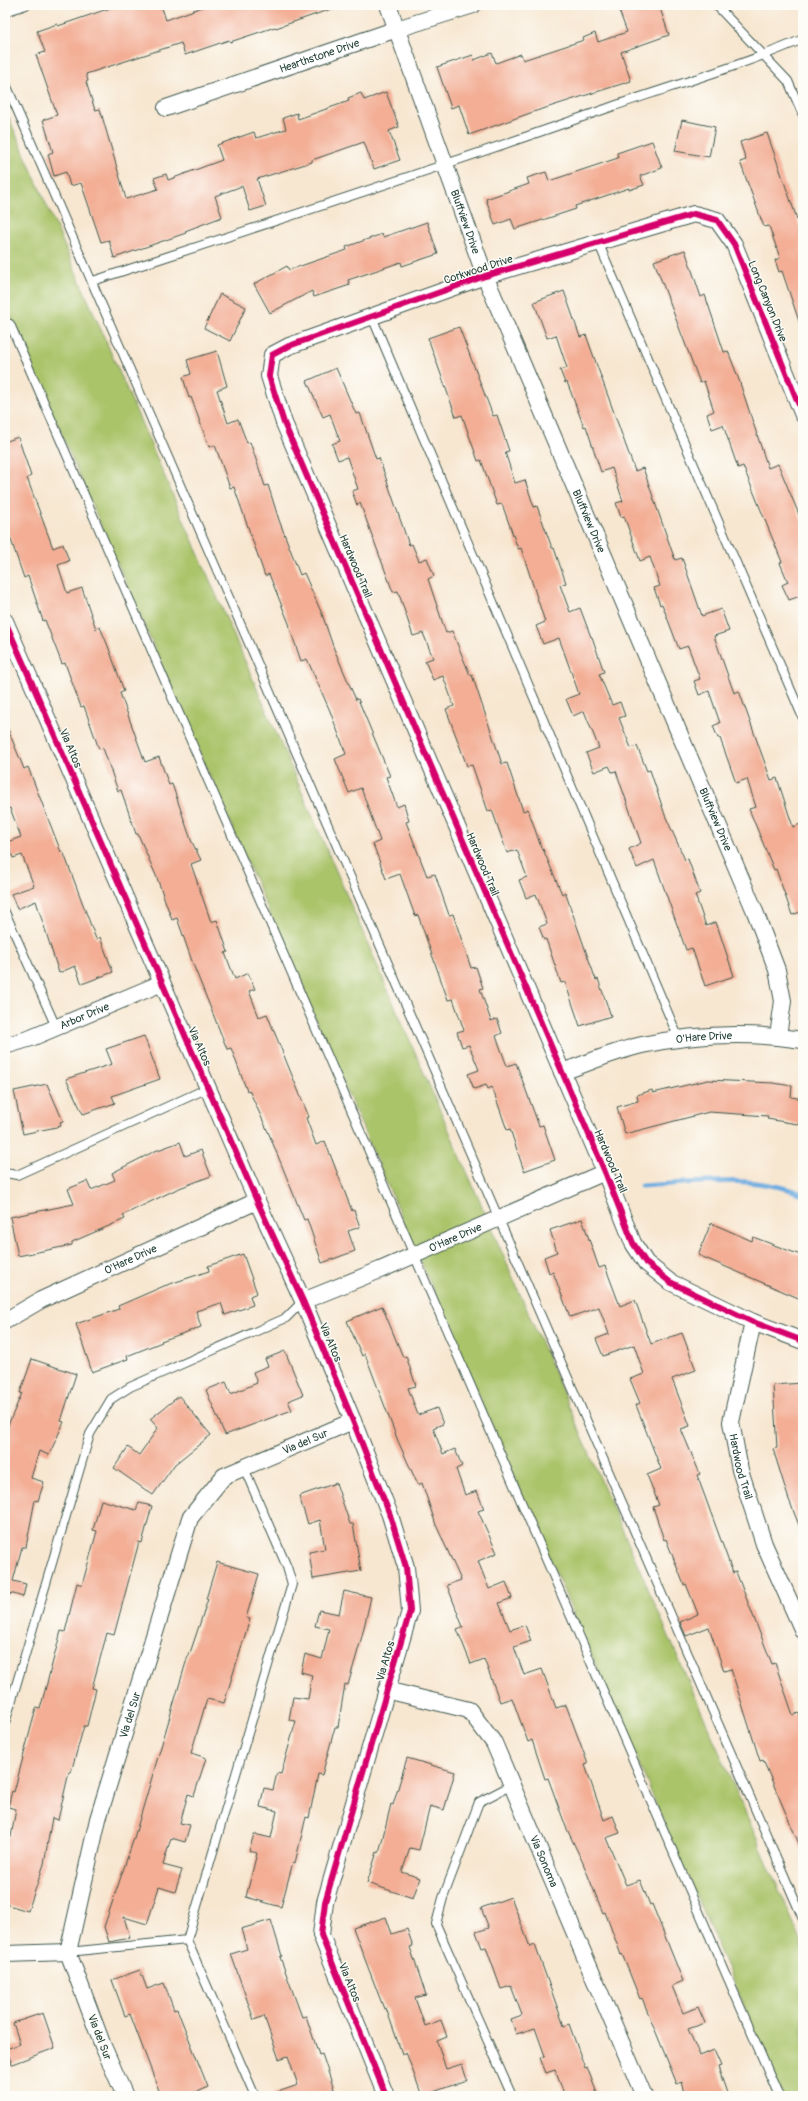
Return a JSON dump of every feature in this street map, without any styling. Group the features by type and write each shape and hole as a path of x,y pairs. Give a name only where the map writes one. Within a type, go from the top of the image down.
{"street":[{"name":"Bluffview Drive","path":"388,5 485,276 754,909 775,963 783,1001 778,1036"},
{"name":"Hearthstone Drive","path":"166,108 397,28 473,5"},
{"name":"Corkwood Drive","path":"272,355 289,346 485,276 694,214"},
{"name":"Long Canyon Drive","path":"694,214 717,220 734,244 803,415"},
{"name":"Hardwood Trail","path":"272,355 269,376 284,423 606,1172 633,1243 646,1263 670,1282 753,1322 731,1422 740,1470 764,1544 803,1631"},
{"name":"Via Altos","path":"5,621 257,1201 303,1302 353,1421 390,1515 406,1567 410,1611 325,1902 321,1935 386,2096"},
{"name":"Arbor Drive","path":"5,1046 56,1027 162,983"},
{"name":"O'Hare Drive","path":"562,1072 641,1045 696,1036 778,1036 803,1040"},
{"name":"O'Hare Drive","path":"303,1302 606,1172"},
{"name":"O'Hare Drive","path":"5,1321 41,1300 257,1201"},
{"path":"753,1322 803,1341"},
{"name":"Via del Sur","path":"125,2096 103,2046 68,1952 98,1819 190,1518 224,1476 353,1421"},
{"name":"Via Sonoma","path":"386,1690 469,1710 494,1743 644,2096"},
{"path":"5,1954 68,1952"}],"lane":[{"path":"5,12 26,5"},
{"path":"716,5 788,81 803,115"},
{"path":"93,281 446,166 763,55 803,39"},
{"path":"5,82 93,281 498,1219 803,1919"},
{"path":"598,242 803,718"},
{"path":"372,316 678,1039"},
{"path":"5,323 10,324 779,2096"},
{"path":"5,912 56,1027"},
{"path":"5,1173 16,1175 208,1088"},
{"path":"5,1723 90,1434 111,1399 130,1387 286,1318 303,1302"},
{"path":"244,1468 287,1567 292,1584 187,1940 255,2096"},
{"path":"512,1785 479,1802 443,1898 436,1924 512,2096"},
{"path":"68,1952 187,1940"}],"green space":[{"path":"5,109 803,1945 803,2096 783,2096 5,304"}],"building":[{"path":"119,5 161,5 166,20 208,5 336,5 337,7 276,28 275,27 230,42 229,40 185,55 181,43 86,74 88,81 86,82 95,110 100,109 126,199 158,189 154,178 166,174 168,180 222,160 217,145 254,132 256,138 286,129 283,118 297,113 298,119 349,101 348,98 361,93 364,100 386,92 399,127 389,131 400,160 374,169 364,142 312,160 312,162 257,179 266,206 250,211 242,186 215,196 222,217 185,231 186,233 114,258 109,240 101,242 81,183 70,186 66,172 54,176 48,154 53,152 43,120 57,115 36,55 45,52 37,31 57,24 58,26"},
{"path":"617,5 659,5 669,35 621,52 631,81 533,112 469,135 459,105 451,108 437,67 473,55 474,60 492,53 496,63 521,54 523,60 584,40 583,38 595,33 598,42 627,32"},
{"path":"682,120 715,127 709,157 675,151"},
{"path":"767,133 803,236 803,327 801,327 782,271 779,272 775,260 780,258 769,226 764,227 740,162 746,160 740,142"},
{"path":"652,141 662,168 640,176 644,185 629,190 629,188 575,206 576,209 515,229 511,219 495,225 486,199 529,184 527,178 546,172 549,181 618,158 617,153"},
{"path":"427,222 438,254 402,266 401,262 348,280 350,285 314,297 312,291 270,313 254,284 287,266 289,270 347,250 346,247 382,234 383,237"},
{"path":"685,250 701,297 705,295 724,352 728,351 768,468 778,464 803,524 803,595 789,600 782,585 788,582 780,563 782,562 743,466 738,468 723,425 712,429 707,414 714,411 704,381 700,383 654,261"},
{"path":"564,291 580,337 586,335 635,471 643,468 675,560 682,558 702,616 721,609 729,631 714,636 734,693 739,691 771,780 777,778 793,827 803,823 803,911 792,915 776,869 774,870 749,809 756,807 747,779 736,783 720,738 718,738 713,726 720,723 709,691 699,695 694,681 700,679 688,646 679,649 662,604 660,605 654,588 660,586 650,557 640,561 624,516 621,517 616,503 623,501 612,468 601,472 586,426 584,427 567,382 565,383 560,370 567,368 556,335 547,338 534,302"},
{"path":"220,294 246,307 230,341 204,328"},
{"path":"459,327 493,416 497,415 509,451 505,452 515,483 525,480 534,507 537,506 566,583 560,585 570,612 580,608 604,672 599,674 612,705 620,702 625,716 619,718 631,748 637,746 647,771 650,770 665,815 685,860 688,859 700,893 695,895 706,926 716,922 734,976 705,986 692,948 686,950 654,860 637,868 629,849 641,843 616,771 612,772 609,766 594,772 586,753 599,748 584,711 573,716 566,699 579,694 559,638 543,644 536,626 545,622 521,548 518,549 502,504 497,505 481,460 478,461 462,415 456,417 428,338"},
{"path":"217,351 227,386 217,390 228,423 238,419 247,443 250,442 265,486 268,485 279,520 300,575 304,573 322,614 334,649 356,700 358,699 390,776 386,777 397,807 404,804 409,821 406,822 427,876 435,874 449,915 453,914 471,968 476,967 483,988 480,989 491,1021 497,1019 502,1033 496,1036 507,1066 516,1063 539,1126 543,1125 555,1160 524,1171 510,1129 507,1130 492,1087 488,1089 486,1085 474,1089 468,1074 479,1070 469,1045 462,1047 457,1032 464,1030 453,999 448,1000 418,915 415,916 400,874 386,879 373,844 380,841 361,788 349,793 335,759 346,754 330,711 307,659 301,661 290,626 269,574 265,576 234,487 230,488 215,445 209,447 191,397 189,398 183,377 191,374 187,360"},
{"path":"336,368 356,414 360,413 376,459 379,458 409,545 412,544 419,561 427,558 434,576 428,579 446,633 452,631 470,675 472,675 502,764 507,763 523,811 528,809 542,850 543,849 562,894 565,892 596,980 598,979 611,1016 580,1026 565,982 561,983 546,939 544,940 539,927 547,924 536,894 526,898 519,880 527,877 517,850 507,853 492,810 488,811 472,765 467,766 446,709 454,706 443,676 433,680 425,661 433,658 423,633 413,636 398,591 393,592 360,503 357,505 352,491 358,489 347,457 338,460 332,444 340,441 330,414 323,417 307,381"},
{"path":"18,437 31,476 27,478 53,548 63,544 69,561 58,565 67,593 82,588 96,629 100,627 108,646 124,691 120,693 145,762 159,757 169,785 172,784 191,840 201,860 191,864 211,922 217,920 228,952 225,953 235,979 248,973 255,989 249,991 259,1017 267,1014 309,1117 306,1118 316,1145 325,1141 352,1211 354,1210 360,1227 348,1231 355,1251 322,1263 307,1219 304,1220 269,1134 249,1090 247,1091 231,1048 227,1049 193,964 177,918 172,920 157,878 138,834 136,834 121,790 118,791 103,748 99,749 84,706 81,707 65,663 62,664 45,620 43,621 28,576 24,578 9,534 5,535 5,442"},
{"path":"5,722 24,769 28,767 61,852 63,851 96,939 100,937 113,972 82,984 75,966 59,973 36,901 17,909 11,894 34,886 22,855 13,858 7,842 21,837 10,808 5,810"},
{"path":"144,1036 160,1079 112,1096 115,1103 83,1114 66,1079 112,1064 106,1049"},
{"path":"708,1080 773,1083 792,1086 791,1097 803,1099 803,1125 767,1119 768,1116 709,1112 625,1134 617,1107 638,1101 637,1095 652,1090 653,1093"},
{"path":"47,1084 63,1121 60,1122 61,1126 23,1134 14,1091"},
{"path":"180,1142 185,1156 201,1150 211,1176 177,1189 123,1215 125,1219 72,1242 72,1245 18,1256 10,1217 74,1204 68,1189 87,1181 91,1190 115,1180 112,1173 155,1151"},
{"path":"582,1219 599,1268 605,1266 620,1306 635,1300 651,1344 682,1333 696,1370 672,1379 690,1426 681,1429 700,1474 697,1475 733,1573 736,1572 772,1664 775,1663 793,1715 799,1713 803,1725 803,1853 763,1760 760,1761 731,1669 724,1671 709,1627 686,1636 680,1622 698,1614 686,1584 684,1585 666,1539 664,1540 653,1507 659,1505 647,1475 661,1469 636,1405 640,1403 630,1379 644,1374 634,1345 603,1356 596,1339 609,1334 599,1307 570,1317 553,1272 549,1273 544,1257 557,1252 550,1230"},
{"path":"711,1223 752,1241 753,1237 803,1256 803,1300 698,1255"},
{"path":"243,1254 257,1293 250,1296 253,1305 225,1315 221,1303 196,1311 201,1327 161,1341 162,1342 127,1356 128,1359 92,1372 76,1324 119,1309 118,1306 164,1286 209,1271 208,1266"},
{"path":"382,1306 403,1357 406,1356 416,1386 408,1388 418,1415 437,1408 443,1424 433,1428 443,1454 455,1449 462,1466 456,1469 465,1495 477,1491 484,1509 478,1511 497,1553 478,1561 489,1589 506,1582 512,1598 499,1603 510,1630 525,1625 531,1641 514,1647 524,1675 542,1669 556,1708 566,1705 588,1764 585,1765 604,1820 613,1816 620,1833 606,1838 626,1885 640,1880 650,1905 652,1904 683,1981 672,1986 683,2013 698,2007 705,2023 688,2029 700,2056 714,2050 721,2066 718,2067 728,2096 686,2096 682,2082 677,2084 642,1998 640,1999 622,1954 621,1955 605,1912 603,1913 583,1863 566,1827 548,1778 545,1779 532,1740 528,1742 512,1698 500,1702 484,1659 471,1664 457,1629 463,1627 447,1585 461,1580 436,1525 422,1483 418,1485 398,1441 365,1354 362,1356 347,1321"},
{"path":"285,1351 303,1395 288,1401 292,1410 225,1435 206,1390 226,1382 231,1394 257,1383 253,1372 268,1366 265,1359"},
{"path":"32,1359 76,1374 61,1421 64,1422 49,1455 39,1451 31,1478 44,1482 38,1501 35,1500 26,1547 22,1547 13,1581 26,1584 23,1597 10,1593 10,1595 5,1594 5,1432 22,1393 20,1393"},
{"path":"803,1383 802,1533 788,1497 773,1449 777,1448 773,1385"},
{"path":"179,1396 211,1435 175,1464 153,1495 114,1468 128,1447 139,1455 158,1428 150,1419"},
{"path":"336,1483 350,1524 353,1524 361,1571 313,1579 309,1552 325,1549 320,1520 308,1524 299,1496"},
{"path":"101,1500 136,1510 139,1503 152,1506 142,1543 139,1542 114,1635 107,1633 92,1688 96,1689 87,1726 84,1726 71,1772 69,1772 58,1820 52,1818 44,1864 28,1911 5,1904 5,1835 11,1837 16,1809 8,1807 12,1791 14,1792 36,1708 40,1709 61,1631 65,1632 77,1583 82,1585 97,1531 93,1530"},
{"path":"217,1562 259,1574 246,1618 250,1619 224,1703 207,1699 191,1753 206,1758 194,1796 188,1794 180,1823 190,1825 185,1842 171,1838 163,1865 182,1870 175,1892 159,1887 147,1924 124,1917 130,1938 109,1942 104,1927 134,1838 189,1652 190,1653 208,1599 206,1599"},
{"path":"344,1591 371,1597 348,1685 345,1684 338,1727 335,1727 322,1775 318,1774 309,1818 306,1817 295,1863 293,1862 281,1907 246,1897 257,1853 249,1851 254,1834 271,1838 277,1811 260,1807 264,1788 273,1790 277,1773 281,1774 296,1721 289,1720 293,1697 308,1699 312,1675 301,1672 305,1654 322,1659 329,1629 315,1626 319,1610 339,1614"},
{"path":"407,1758 455,1772 444,1810 430,1806 419,1850 410,1848 402,1872 420,1878 413,1898 367,1883 377,1852 379,1853 391,1804 393,1805"},
{"path":"511,1897 530,1947 535,1945 564,2026 569,2024 585,2068 587,2067 598,2096 565,2096 555,2070 546,2073 540,2058 545,2056 535,2028 516,2034 511,2019 522,2015 511,1986 501,1989 486,1947 482,1948 476,1932 489,1928 481,1908"},
{"path":"386,1917 392,1934 407,1929 413,1946 410,1947 426,1995 415,1998 425,2026 441,2020 447,2037 437,2041 446,2069 462,2064 467,2080 422,2096 406,2052 402,2054 386,2008 384,2009 353,1928"},
{"path":"271,1920 282,1956 280,1957 302,2017 306,2016 319,2055 322,2054 334,2089 313,2096 272,2096 272,2094 298,2085 288,2056 279,2059 264,2016 254,2020 231,1954 247,1949 241,1929"},
{"path":"140,1970 147,1989 164,1983 174,2010 177,2009 208,2087 187,2096 161,2096 130,2014 125,2016 112,1980"},
{"path":"43,2013 55,2048 12,2064 6,2049 20,2044 13,2023"}],"waterway":[{"path":"641,1186 723,1181 764,1184 803,1194"}],"cycle path":[{"path":"803,415 734,244 717,220 694,214 485,276 289,346 272,355 269,376 284,423 605,1172 633,1243 646,1263 670,1282 753,1322 803,1341"},
{"path":"5,621 257,1201 303,1301 390,1515 406,1567 410,1611 325,1902 321,1935 386,2096"}]}
